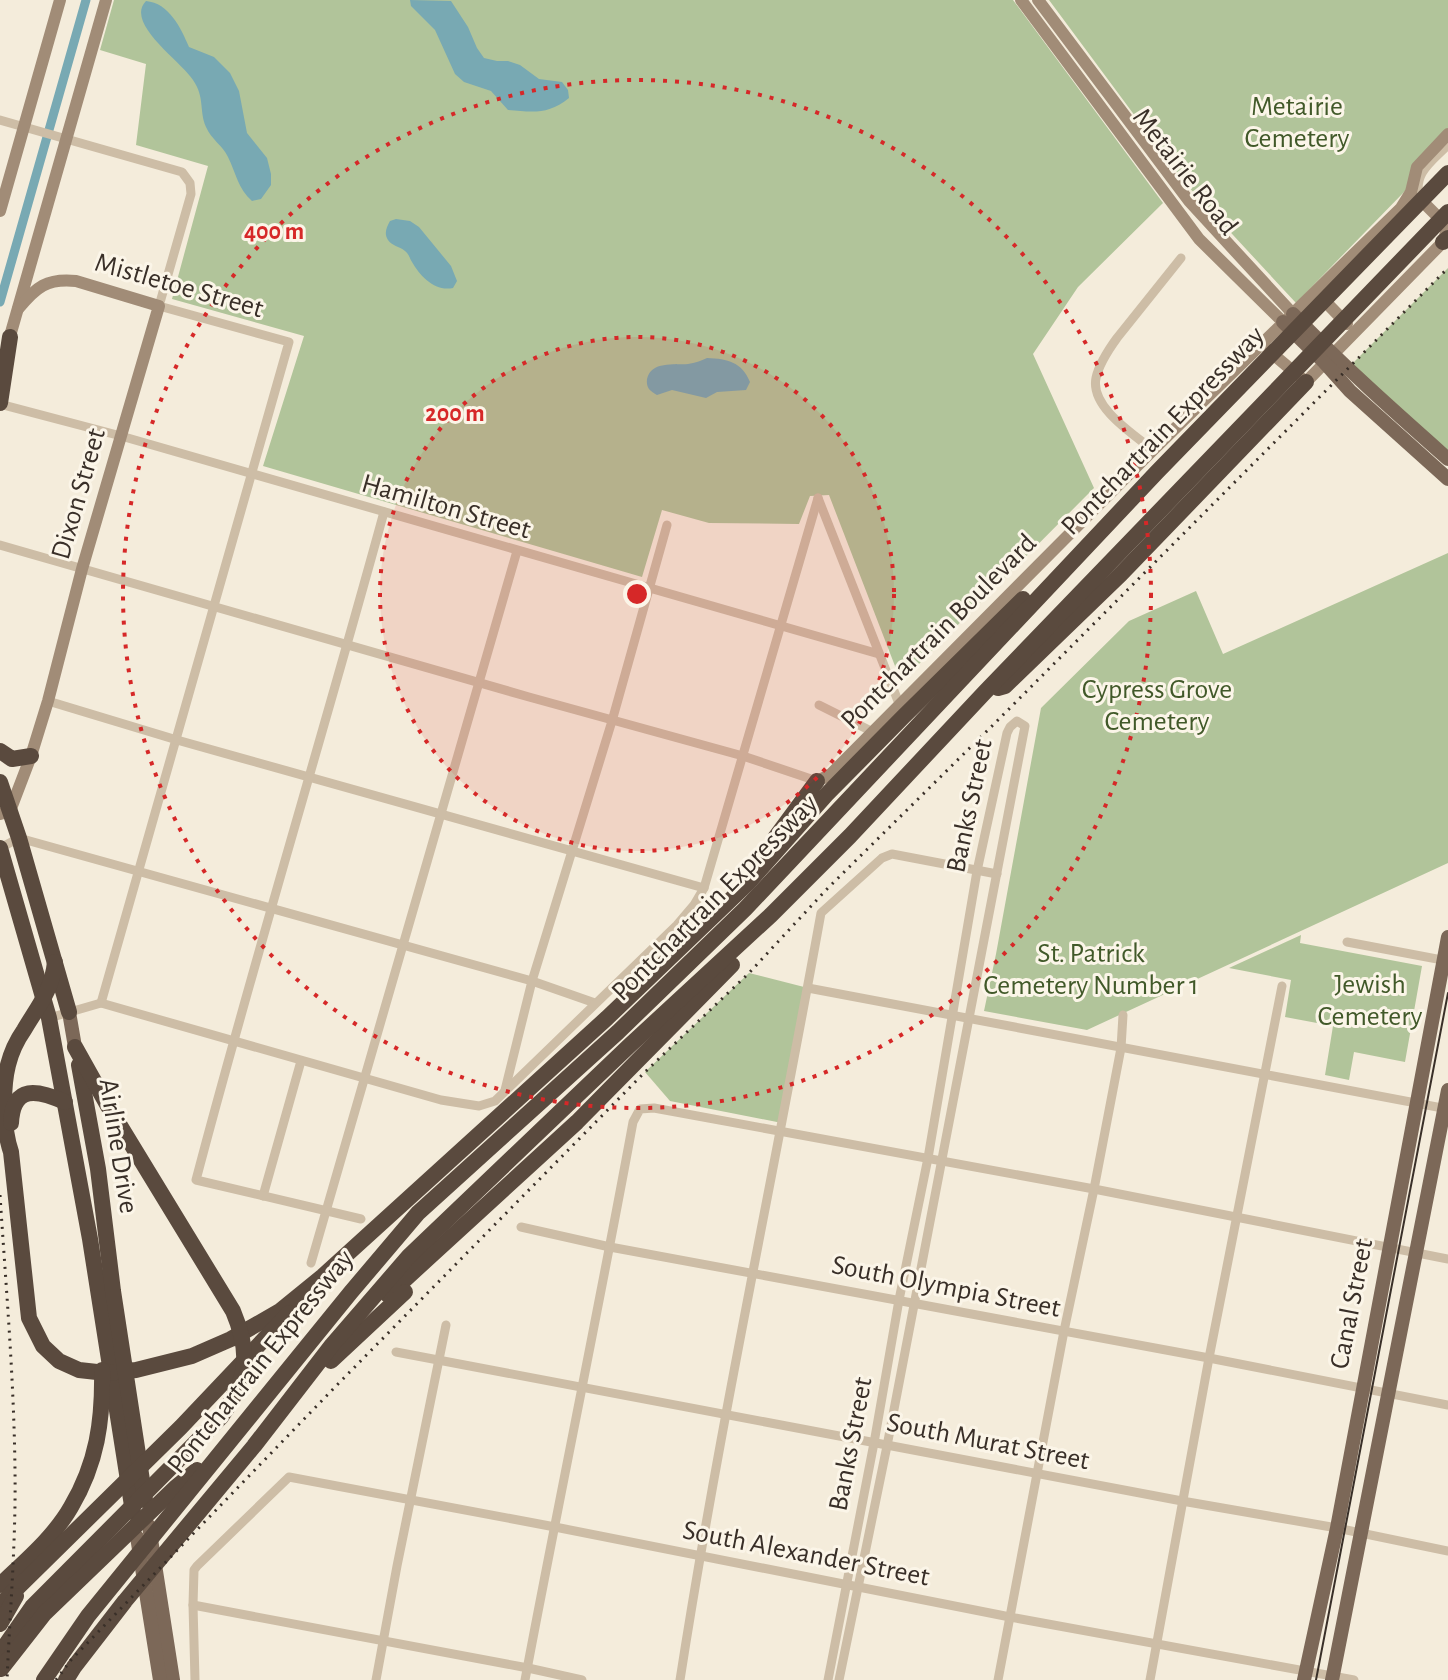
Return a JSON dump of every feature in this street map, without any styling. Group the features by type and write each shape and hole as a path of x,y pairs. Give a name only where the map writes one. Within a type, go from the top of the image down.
{"highway":[{"name":"Pontchartrain Expressway","path":"44,1680 88,1616 418,1213 646,1005 745,909 1157,472 1448,173"},
{"name":"Pontchartrain Expressway","path":"66,1680 125,1601 409,1256 771,915 850,836 1448,212"},
{"path":"0,404 10,337"},
{"path":"985,692 1005,686 1026,666 1121,574 1306,382"},
{"path":"65,1102 41,1092 29,1093 16,1103 10,1119 25,1294 29,1318 37,1338 49,1353 79,1370 106,1373 136,1370 192,1356 231,1339 280,1311 323,1276 607,1018 748,883 826,795 914,705 1065,558 1079,555"},
{"path":"0,751 12,759 31,756"},
{"path":"678,951 682,942 778,834 817,781"},
{"name":"Airline Drive","path":"0,782 5,813 19,838 69,1012"},
{"name":"Airline Drive","path":"0,848 44,998 98,1238 143,1531"},
{"path":"0,1670 44,1614 175,1488 257,1419 577,1122 770,926 771,915"},
{"path":"11,1152 7,1140 5,1099 8,1062 21,1034 51,986 55,962"},
{"path":"0,1653 32,1607 221,1417 235,1398 242,1380 244,1347 233,1311 75,1047"},
{"name":"Airline Drive","path":"75,1047 98,1169 100,1301 143,1531"},
{"path":"156,1581 159,1541 194,1496 400,1296 497,1196"},
{"path":"0,1605 181,1427 323,1276"},
{"path":"0,1585 58,1525 71,1508 87,1474 99,1437 102,1411 100,1301"},
{"path":"0,1624 24,1581"},
{"path":"0,1670 49,1589"}],"main road":[{"name":"Metairie Road","path":"1288,318 1328,358"},
{"path":"1328,358 1448,459"},
{"path":"1328,358 1350,391 1448,479"},
{"name":"Canal Street","path":"1305,1675 1337,1528 1448,937"},
{"name":"Airline Drive","path":"69,1012 75,1047"},
{"name":"Canal Street","path":"1332,1678 1448,1090"},
{"path":"1409,1144 1436,1150"},
{"path":"1349,1461 1373,1466"},
{"path":"143,1531 156,1581 173,1680"},
{"path":"143,1531 160,1680"}],"street":[{"path":"0,211 27,129 60,0"},
{"path":"0,372 62,139 106,0"},
{"name":"Metairie Road","path":"1021,0 1199,239 1288,318"},
{"name":"Metairie Road","path":"1038,0 1189,201 1288,318"},
{"path":"0,120 62,139"},
{"name":"Pontchartrain Boulevard","path":"1414,200 1417,167 1448,134"},
{"name":"Dixon Street","path":"5,813 31,756 48,701 82,569 191,194 188,180 182,172 62,139"},
{"name":"Pontchartrain Boulevard","path":"817,781 830,775 1153,450 1414,200 1421,173 1448,145"},
{"path":"1262,344 1306,382 1445,240 1445,224 1414,200"},
{"path":"1199,239 1213,226"},
{"path":"1153,450 1109,413 1097,393 1096,379 1117,338 1181,258"},
{"name":"Mistletoe Street","path":"18,309 34,289 54,281 76,281 289,342 251,474"},
{"path":"1316,292 1354,332"},
{"name":"Hamilton Street","path":"0,404 879,654"},
{"path":"101,1003 251,474"},
{"path":"49,1018 101,1003 441,1100 479,1106 490,1104 677,925 704,888 818,498 900,706"},
{"path":"361,1219 196,1180 384,512"},
{"path":"504,1093 532,981 612,721 667,525"},
{"path":"0,545 743,756 817,781"},
{"path":"311,1263 517,551"},
{"path":"48,701 572,853 704,888"},
{"path":"819,705 873,732"},
{"name":"Banks Street","path":"828,1680 928,1158 977,871 1007,733 1017,721 1025,726 915,1303 839,1680"},
{"path":"991,807 1009,810"},
{"path":"0,848 19,838 532,981 595,1003"},
{"path":"680,1680 699,1555 821,913 882,858 892,854 997,874"},
{"path":"1347,942 1446,960"},
{"path":"1150,1680 1282,986"},
{"path":"808,988 1446,1109"},
{"path":"998,1680 1121,1048 1123,1015"},
{"path":"263,1196 301,1061"},
{"path":"525,1680 633,1122 640,1109 654,1108 928,1158 1448,1259"},
{"name":"South Olympia Street","path":"521,1227 610,1247 1448,1405"},
{"path":"376,1680 446,1325"},
{"name":"South Murat Street","path":"396,1352 1448,1551"},
{"name":"South Alexander Street","path":"193,1605 197,1566 289,1477 1305,1675 1354,1680"},
{"path":"195,1680 193,1605 582,1680"}],"green space":[{"path":"114,0 1013,0 1163,203 1078,287 1033,354 1094,488 903,680 900,679 829,495 810,496 799,524 709,523 662,510 642,577 263,466 304,336 172,299 208,166 136,145 146,64 100,50"},
{"name":"Metairie Cemetery","path":"1049,0 1448,0 1448,128 1412,166 1406,190 1296,303 1184,182"},
{"path":"1448,268 1448,459 1349,367"},
{"path":"1448,553 1448,863 1087,1030 984,1011 1041,708 1129,621 1196,591 1223,654"},
{"name":"Jewish Cemetery","path":"1301,935 1300,943 1422,966 1405,1062 1354,1052 1349,1080 1325,1075 1333,1026 1285,1017 1291,980 1229,968"},
{"path":"749,973 808,988 782,1123 670,1101 645,1072"}],"water":[{"path":"410,0 451,1 484,58 508,61 520,65 539,79 562,82 569,98 547,110 508,110 491,91 464,82 455,74 435,30 411,6"},
{"path":"146,1 168,11 189,47 214,57 230,73 239,91 247,133 267,158 271,174 271,185 261,199 252,201 243,191 226,153 206,127 197,86 148,31 141,10"},
{"path":"390,221 410,221 419,227 451,266 457,281 453,288 440,288 429,282 419,273 406,252 390,242 387,229"},
{"path":"707,358 728,361 743,370 750,382 746,390 717,392 706,398 672,390 657,395 650,391 647,379 653,369 670,364 691,364"}],"waterway":[{"path":"0,302 86,0"}],"tram line":[{"path":"1316,1680 1448,993"}],"railway":[{"path":"56,1680 71,1660 337,1385 645,1072 749,973 826,890 1448,268"},
{"path":"0,1195 15,1471 7,1680"}],"park label":[{"name":"Cypress Grove Cemetery","path":"1157,706"},
{"name":"St. Patrick Cemetery Number 1","path":"1091,970"}]}
